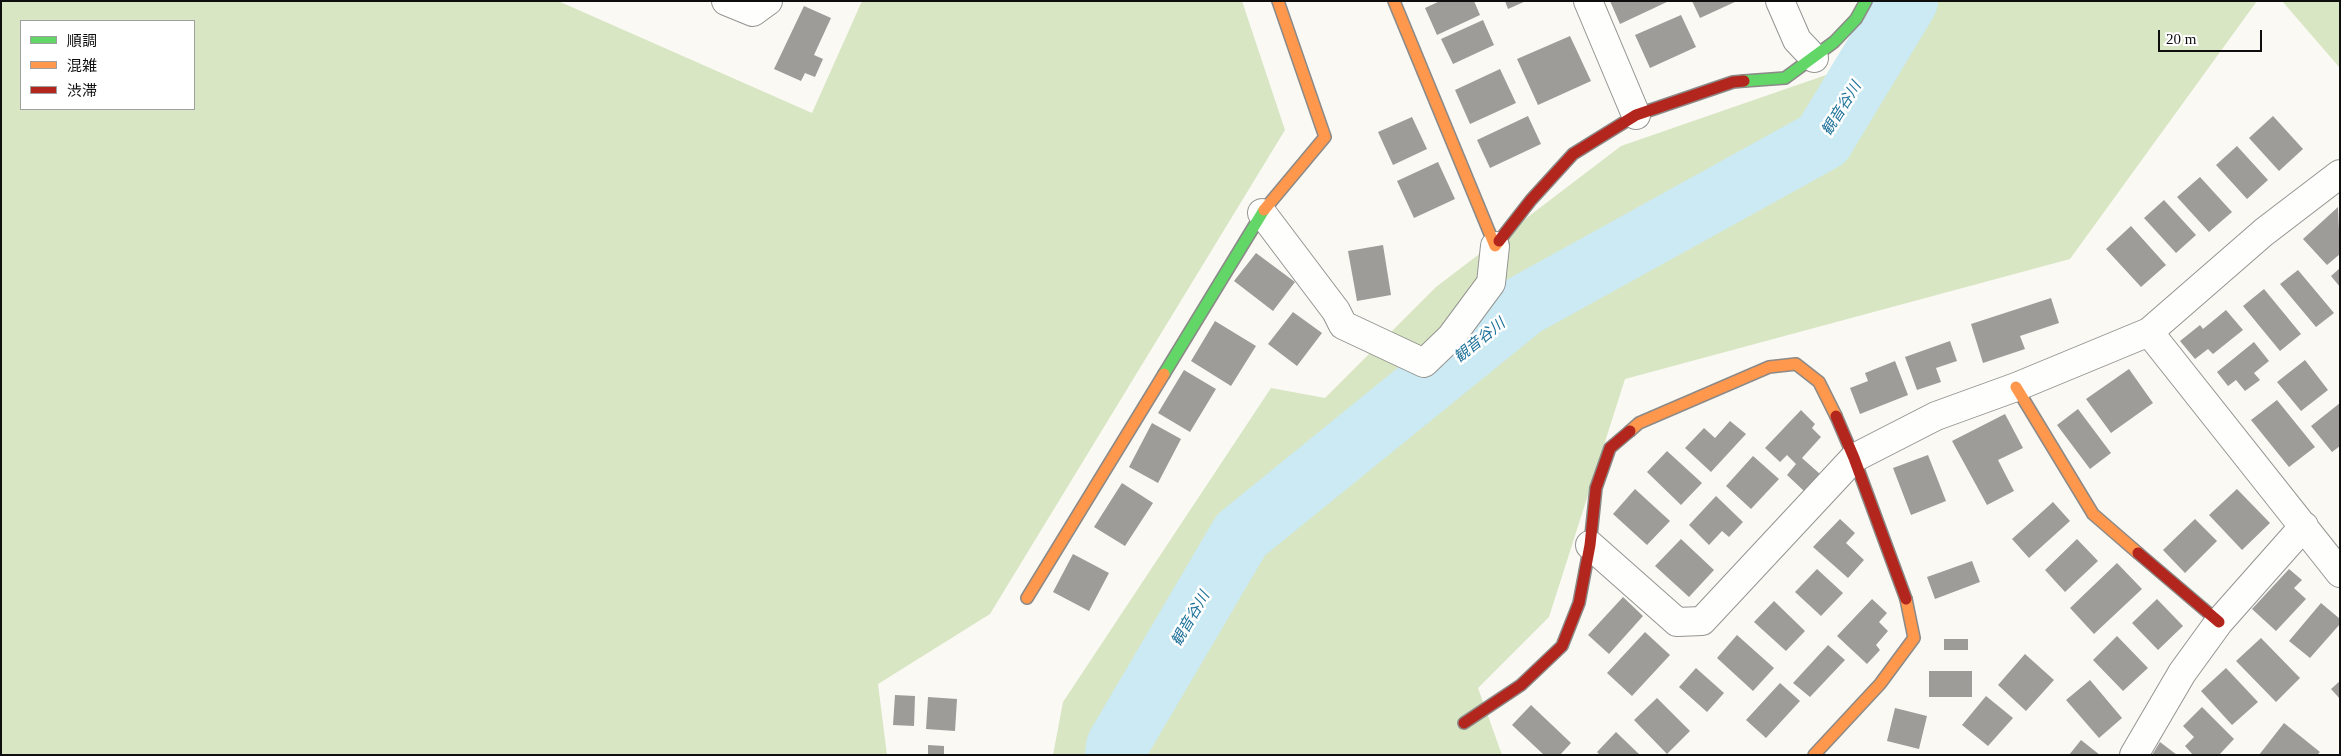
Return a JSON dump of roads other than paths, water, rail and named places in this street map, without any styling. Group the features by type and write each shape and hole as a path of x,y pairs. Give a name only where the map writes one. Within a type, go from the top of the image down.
{"street":[{"path":"726,1 753,12 768,1"},
{"path":"1027,598 1262,213 1326,137 1278,1"},
{"path":"1262,213 1336,311 1343,325 1424,362 1451,337 1491,282 1495,246 1394,1"},
{"path":"1588,1 1636,114"},
{"path":"1780,1 1797,40 1814,58"},
{"path":"1495,246 1530,200 1573,154 1636,114 1733,82 1785,78 1834,42 1856,19 1866,1"},
{"path":"1590,545 1677,622 1702,621 1854,458 1936,416 2016,387 2150,332 2264,232 2340,174"},
{"path":"2150,332 2340,573"},
{"path":"1464,723 1521,685 1562,646 1579,603 1590,545 1596,488 1610,448 1639,423 1769,367 1796,364 1819,382 1854,458 1908,602 1914,638 1900,660 1841,728 1814,755"},
{"path":"2016,387 2094,514 2219,622"},
{"path":"2134,755 2182,673 2219,622 2304,526"}],"waterway":[{"name":"観音谷川","path":"1116,755 1117,746 1241,535 1523,306 1823,140 1907,1"}]}
